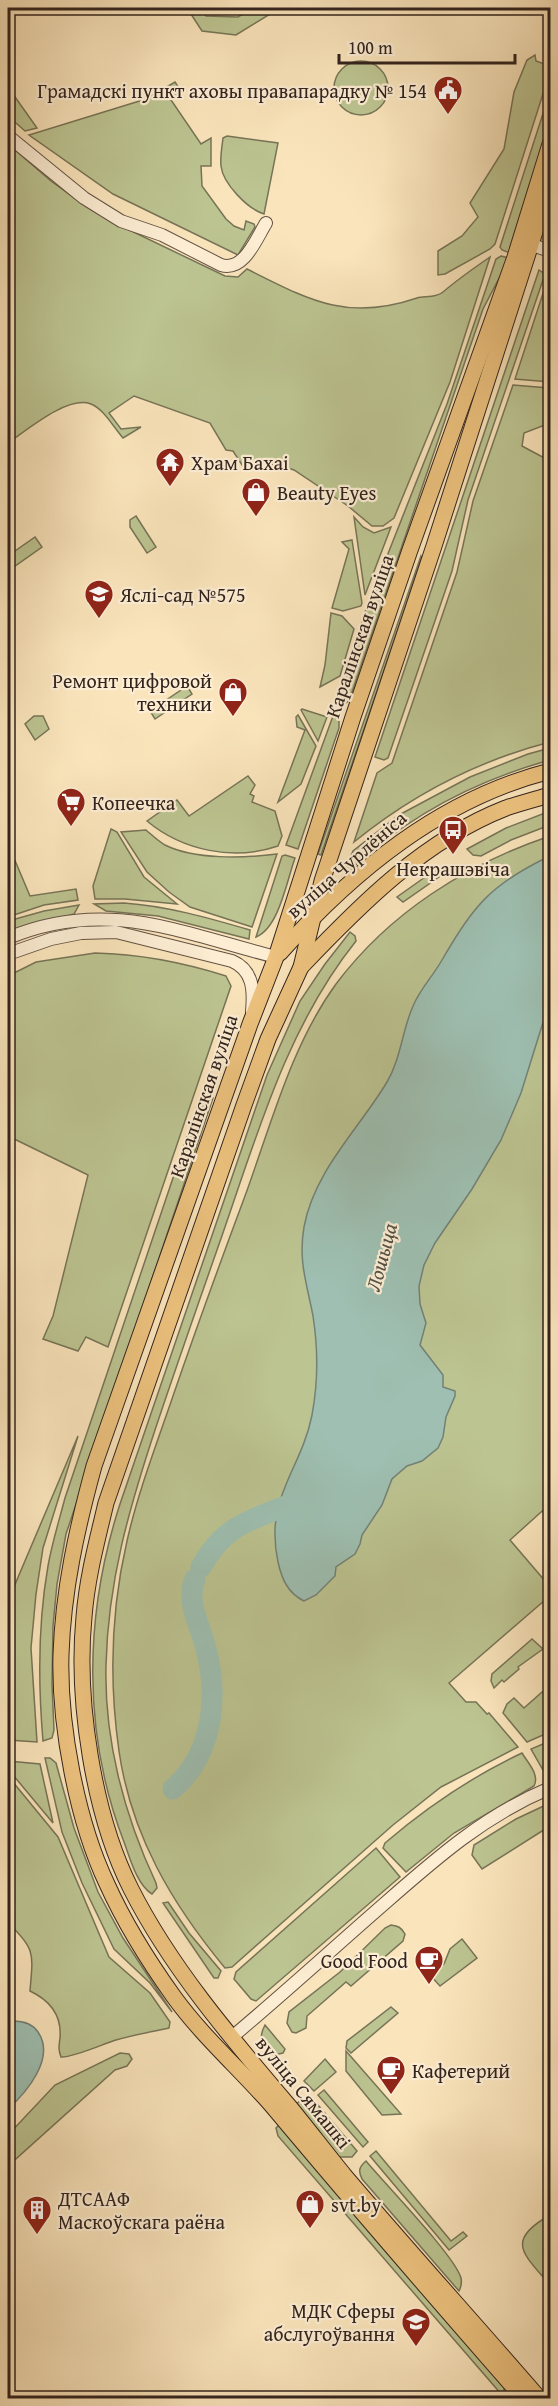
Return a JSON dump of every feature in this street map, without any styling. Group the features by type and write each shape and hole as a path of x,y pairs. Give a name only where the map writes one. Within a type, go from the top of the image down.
{"main road":[{"name":"Каралінская вуліца","path":"232,2037 186,1977 141,1907 122,1868 107,1825 93,1772 82,1683 84,1617 92,1561 106,1503 268,1039 301,967 322,881 449,498 526,244 550,144"},
{"name":"Каралінская вуліца","path":"219,2048 164,1982 123,1917 106,1883 77,1790 63,1708 61,1656 64,1610 78,1525 94,1466 250,1024 276,957 346,739 430,492 550,185"},
{"path":"430,492 449,498"},
{"name":"вуліца Чурлёніса","path":"276,957 312,918 387,851 436,818 485,793 550,771"},
{"name":"вуліца Чурлёніса","path":"301,967 368,898 424,855 464,829 506,808 550,795"},
{"path":"322,881 325,891 329,894 340,893"},
{"path":"276,957 301,967"},
{"path":"142,1335 150,1345 162,1343"},
{"path":"219,2048 232,2037"},
{"name":"вуліца Сямашкі","path":"232,2037 344,2175 538,2398"},
{"name":"вуліца Сямашкі","path":"219,2048 258,2090 335,2183 523,2398"}],"street":[{"path":"8,136 84,198 121,221 162,235 221,265 228,267 242,260 266,223"},
{"path":"526,244 550,250"},
{"path":"8,938 28,930 86,918 123,920 157,924 276,957"},
{"path":"8,954 51,939 81,933 116,932 231,961 241,965 251,981 253,996 250,1024"},
{"name":"вуліца Сямашкі","path":"232,2037 439,1855 514,1805 550,1788"}],"green space":[{"path":"187,8 200,8 206,16 238,17 253,8 280,8 236,35 202,31"},
{"path":"535,55 536,61 550,66 550,72 495,244 445,274 438,275 438,251 462,236 478,217 470,203 504,149 514,92 527,60"},
{"path":"361,61 371,63 380,69 386,78 388,88 386,98 380,107 371,113 361,115 351,113 342,107 336,98 334,88 336,78 342,69 351,63"},
{"path":"175,82 182,93 171,100 201,144 211,138 211,166 201,166 202,186 226,219 234,226 244,230 246,221 254,224 255,227 238,255 113,194 29,135 146,99"},
{"path":"8,87 37,128 25,131 8,116"},
{"path":"548,98 550,99 550,129 510,253 500,247"},
{"path":"227,136 278,143 264,214 237,195 226,180 221,166 221,152 223,138"},
{"path":"8,144 51,181 87,207 119,225 225,276 238,277 247,269 290,290 329,304 349,308 370,308 437,295 490,257 450,382 394,518 383,526 372,526 348,506 294,470 282,466 264,463 246,471 233,451 226,450 210,423 134,396 109,413 121,429 141,427 123,438 96,406 82,403 71,404 48,415 8,443"},
{"path":"501,256 509,258 483,309 349,701 337,705 365,612 447,404 496,259"},
{"path":"539,270 545,274 468,500 452,571 388,758 384,760 375,757"},
{"path":"550,272 550,382 515,379"},
{"path":"513,385 549,388 550,423 524,433 522,446 550,461 550,742 497,759 447,781 399,809 354,842 377,773 392,763 457,572 473,501"},
{"path":"136,516 156,547 147,553 130,527 130,520"},
{"path":"354,517 363,527 374,533 391,527 365,595"},
{"path":"35,537 42,547 8,571 8,556"},
{"path":"352,540 362,603 361,606 343,611 332,608 349,549 342,542"},
{"path":"421,556 321,855 318,854"},
{"path":"331,613 342,616 354,629 340,676 320,687 325,665"},
{"path":"187,686 192,694 155,719 150,711"},
{"path":"301,710 327,717 318,741"},
{"path":"298,715 316,746 301,784 278,802 305,730 297,727 296,717"},
{"path":"34,716 43,716 49,729 35,740 25,724"},
{"path":"333,716 339,721 339,728 298,849 286,845"},
{"path":"550,748 550,760 495,779 442,803 394,834 349,871 346,868 353,851 399,815 470,777 528,754"},
{"path":"248,776 255,785 250,794 254,796 252,802 275,811 282,836 278,846 244,853 210,850 176,840 147,821 177,800 189,816"},
{"path":"550,811 550,825 511,840 481,856 473,855 467,849 506,828"},
{"path":"111,829 117,832 144,877 177,904 125,899 95,899 93,886"},
{"path":"146,830 165,845 191,853 235,857 277,854 252,927 190,907 147,872 121,832"},
{"path":"550,836 550,1504 510,1540 545,1581 549,1591 545,1600 449,1683 466,1702 476,1702 487,1714 489,1713 518,1747 441,1787 393,1825 232,1967 225,1968 188,1919 157,1867 133,1811 119,1751 114,1698 113,1646 122,1567 137,1504 190,1346 283,1087 306,1033 320,1008 357,958 406,913 460,876 519,847"},
{"path":"8,844 30,896 76,889 78,900 44,905 8,917"},
{"path":"282,856 295,858 281,902 271,924 256,937"},
{"path":"435,870 439,877 403,902 397,897"},
{"path":"124,903 172,910 250,930 249,939 158,916 106,911 94,904"},
{"path":"79,905 74,914 8,933 8,921 44,911"},
{"path":"350,932 355,936 356,941 309,1012 290,1050 259,1129 178,1362 146,1459 121,1546 108,1634 106,1693 108,1721 118,1776 134,1831 156,1883 157,1888 152,1894 142,1884 135,1871 110,1801 95,1716 94,1631 108,1546 120,1504 267,1075 300,1001"},
{"path":"95,953 145,957 193,967 226,976 231,986 108,1347 86,1337 78,1351 43,1339 53,1316 88,1175 8,1136 8,976 36,962"},
{"path":"201,1095 213,1098 66,1534 57,1584 53,1626 54,1730 52,1738 43,1741 40,1697 41,1631 48,1566 54,1540 65,1498"},
{"path":"78,1436 43,1548 36,1594 31,1648 37,1742 8,1740 8,1601"},
{"path":"532,1639 543,1649 494,1688 491,1681 492,1674"},
{"path":"550,1685 550,1732 527,1742 503,1713 507,1704 514,1698 524,1708"},
{"path":"550,1741 550,1777 543,1770 531,1749"},
{"path":"522,1753 536,1778 534,1786 454,1833 406,1872 383,1848 385,1843 433,1805 485,1772"},
{"path":"45,1758 50,1758 56,1763 74,1828 98,1892 123,1938 172,2012 150,1983 114,1949 82,1883 62,1832"},
{"path":"8,1761 40,1764 53,1823 8,1769"},
{"path":"8,1776 58,1837 109,1957 150,1993 170,2022 169,2028 122,2038 80,2053 61,2057 59,2022 53,2009 30,1991 31,1953 24,1939 8,1923"},
{"path":"550,1803 550,1826 482,1869 472,1855 474,1845 516,1819"},
{"path":"376,1848 400,1877 256,2001 251,1999 234,1979 236,1972"},
{"path":"168,1902 189,1933 221,1971 218,1978 214,1978 163,1903"},
{"path":"391,1925 399,1927 404,1932 403,1941 351,1986 346,1982 307,2016 306,2028 296,2033 292,2032 287,2023 289,2012 340,1972 385,1928"},
{"path":"462,1939 477,1958 440,1986 430,1975 444,1964 450,1949"},
{"path":"391,2007 398,2013 351,2053 346,2048 347,2041"},
{"path":"265,2025 285,2049 283,2053 274,2055 264,2046 261,2038"},
{"path":"346,2051 401,2114 382,2115 346,2071"},
{"path":"120,2053 129,2054 132,2059 127,2066 115,2070 8,2166 8,2135 55,2085"},
{"path":"325,2059 336,2072 314,2091 304,2081"},
{"path":"324,2090 368,2142 363,2147 318,2095"},
{"path":"307,2096 312,2098 357,2151 352,2157 339,2157 296,2104"},
{"path":"279,2125 505,2387 502,2395 278,2136 276,2128"},
{"path":"376,2151 451,2241 463,2232 467,2236 449,2250 370,2156"},
{"path":"366,2161 446,2254 461,2278 459,2291 362,2179 360,2169"},
{"path":"550,2215 550,2285 526,2256 523,2240 536,2224"}],"water":[{"path":"550,856 550,1000 521,1093 501,1140 472,1189 435,1243 424,1265 419,1286 420,1304 426,1323 420,1345 443,1375 443,1387 455,1391 446,1417 443,1437 438,1448 422,1461 407,1466 392,1479 382,1505 362,1535 355,1554 336,1567 335,1576 316,1595 304,1601 290,1590 284,1580 278,1562 275,1539 280,1502 307,1435 315,1391 317,1366 315,1328 302,1251 302,1239 309,1207 327,1169 392,1073 409,1015 416,1000 464,924 498,887"},
{"path":"13,2021 27,2023 36,2029 43,2042 43,2053 41,2064 30,2084 8,2109 8,2023"}],"waterway":[{"name":"Лошыца","path":"201,1567 211,1551 233,1530 257,1517 302,1499"},
{"name":"Лошыца","path":"173,1789 187,1775 205,1741 212,1703 209,1664 193,1604 195,1579"}],"place":[{"name":"Грамадскі пункт аховы правапарадку № 154","path":"448,116"},
{"name":"Храм Бахаі","path":"170,488"},
{"name":"Beauty Eyes","path":"256,518"},
{"name":"Яслі-сад №575","path":"99,620"},
{"name":"Ремонт цифровой техники","path":"233,718"},
{"name":"Копеечка","path":"71,828"},
{"name":"Некрашэвіча","path":"453,856"},
{"name":"Good Food","path":"429,1986"},
{"name":"Кафетерий","path":"391,2096"},
{"name":"svt.by","path":"310,2230"},
{"name":"ДТСААФ Маскоўскага раёна","path":"37,2236"},
{"name":"МДК Сферы абслугоўвання","path":"416,2348"}]}
